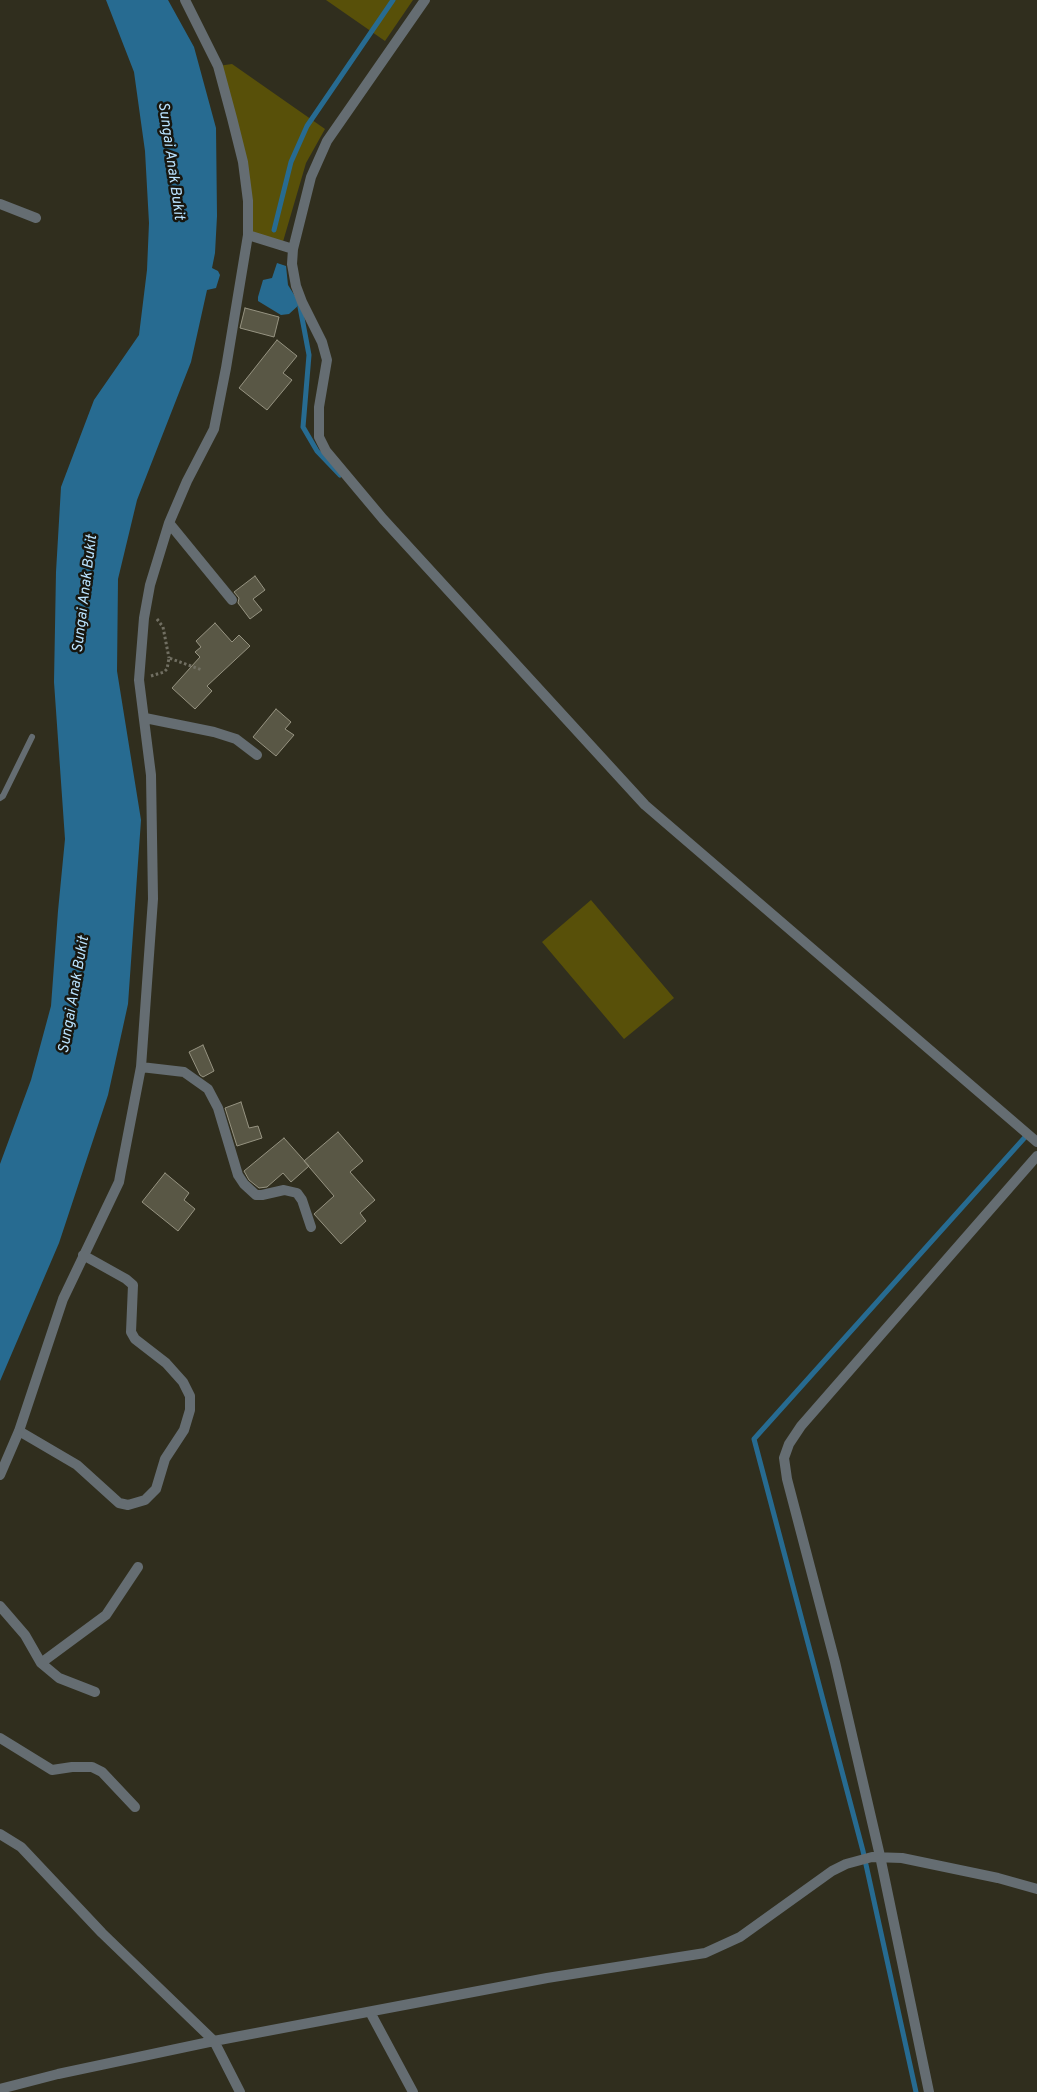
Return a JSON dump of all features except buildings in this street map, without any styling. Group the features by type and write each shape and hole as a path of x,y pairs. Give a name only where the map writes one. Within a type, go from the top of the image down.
{"street":[{"path":"0,1475 19,1431 63,1299 119,1182 141,1068 153,899 151,775 139,680 144,618 150,584 169,523 187,481 214,429 248,235 246,182 230,109 218,66 185,0"},
{"path":"425,0 327,142 311,177 293,249 292,264 296,286 322,342 327,360 318,420 319,437 326,451 383,519 645,805 1037,1142"},
{"path":"0,204 36,218"},
{"path":"248,235 293,249"},
{"path":"169,523 232,600"},
{"path":"145,718 214,732 236,739 257,755"},
{"path":"141,1068 184,1072 208,1089 218,1108 238,1175 244,1184 256,1195 284,1190 297,1194 302,1200 311,1226"},
{"path":"929,2092 876,1856 836,1662 787,1478 784,1458 789,1444 801,1426 1037,1156"},
{"path":"19,1431 77,1465 118,1503 128,1505 145,1500 156,1489 165,1459 184,1430 190,1410 190,1396 183,1382 166,1363 135,1339 131,1332 133,1285 126,1279 83,1255"},
{"path":"41,1663 106,1615 138,1567"},
{"path":"0,1606 25,1635 41,1663 59,1678 95,1692"},
{"path":"0,1738 22,1754 52,1770 92,1767 102,1772 135,1807"},
{"path":"0,1834 21,1846 102,1933 214,2041 240,2092"},
{"path":"0,2089 58,2074 214,2041 547,1978 705,1953 740,1937 826,1874 859,1859 876,1856 902,1858 998,1878 1037,1889"},
{"path":"370,2012 413,2092"}],"lane":[{"path":"0,798 3,796 32,737"}],"path":[{"path":"139,680 164,672 168,669 169,658 160,622 156,619 144,618"},
{"path":"169,658 202,670"}],"shaded area":[{"path":"326,0 413,0 385,41"},
{"path":"232,64 325,129 306,163 282,245 248,235 248,201 218,66"},
{"path":"591,900 674,998 624,1039 542,942"}],"water":[{"name":"Sungai Anak Bukit","path":"106,0 168,0 194,47 216,128 217,216 215,253 212,268 218,271 220,275 216,288 207,290 191,362 137,500 118,579 117,671 141,820 128,1004 108,1095 59,1243 0,1381 0,1164 31,1080 51,1006 65,839 54,682 56,572 61,487 94,400 139,335 147,270 149,223 145,151 134,72"},
{"path":"277,263 286,266 288,285 300,304 289,314 281,315 258,301 263,280 272,278"}],"waterway":[{"path":"274,230 291,162 307,126 393,0"},
{"path":"300,307 309,355 303,427 317,451 340,475"},
{"path":"916,2092 863,1851 754,1439 1026,1134"}]}
